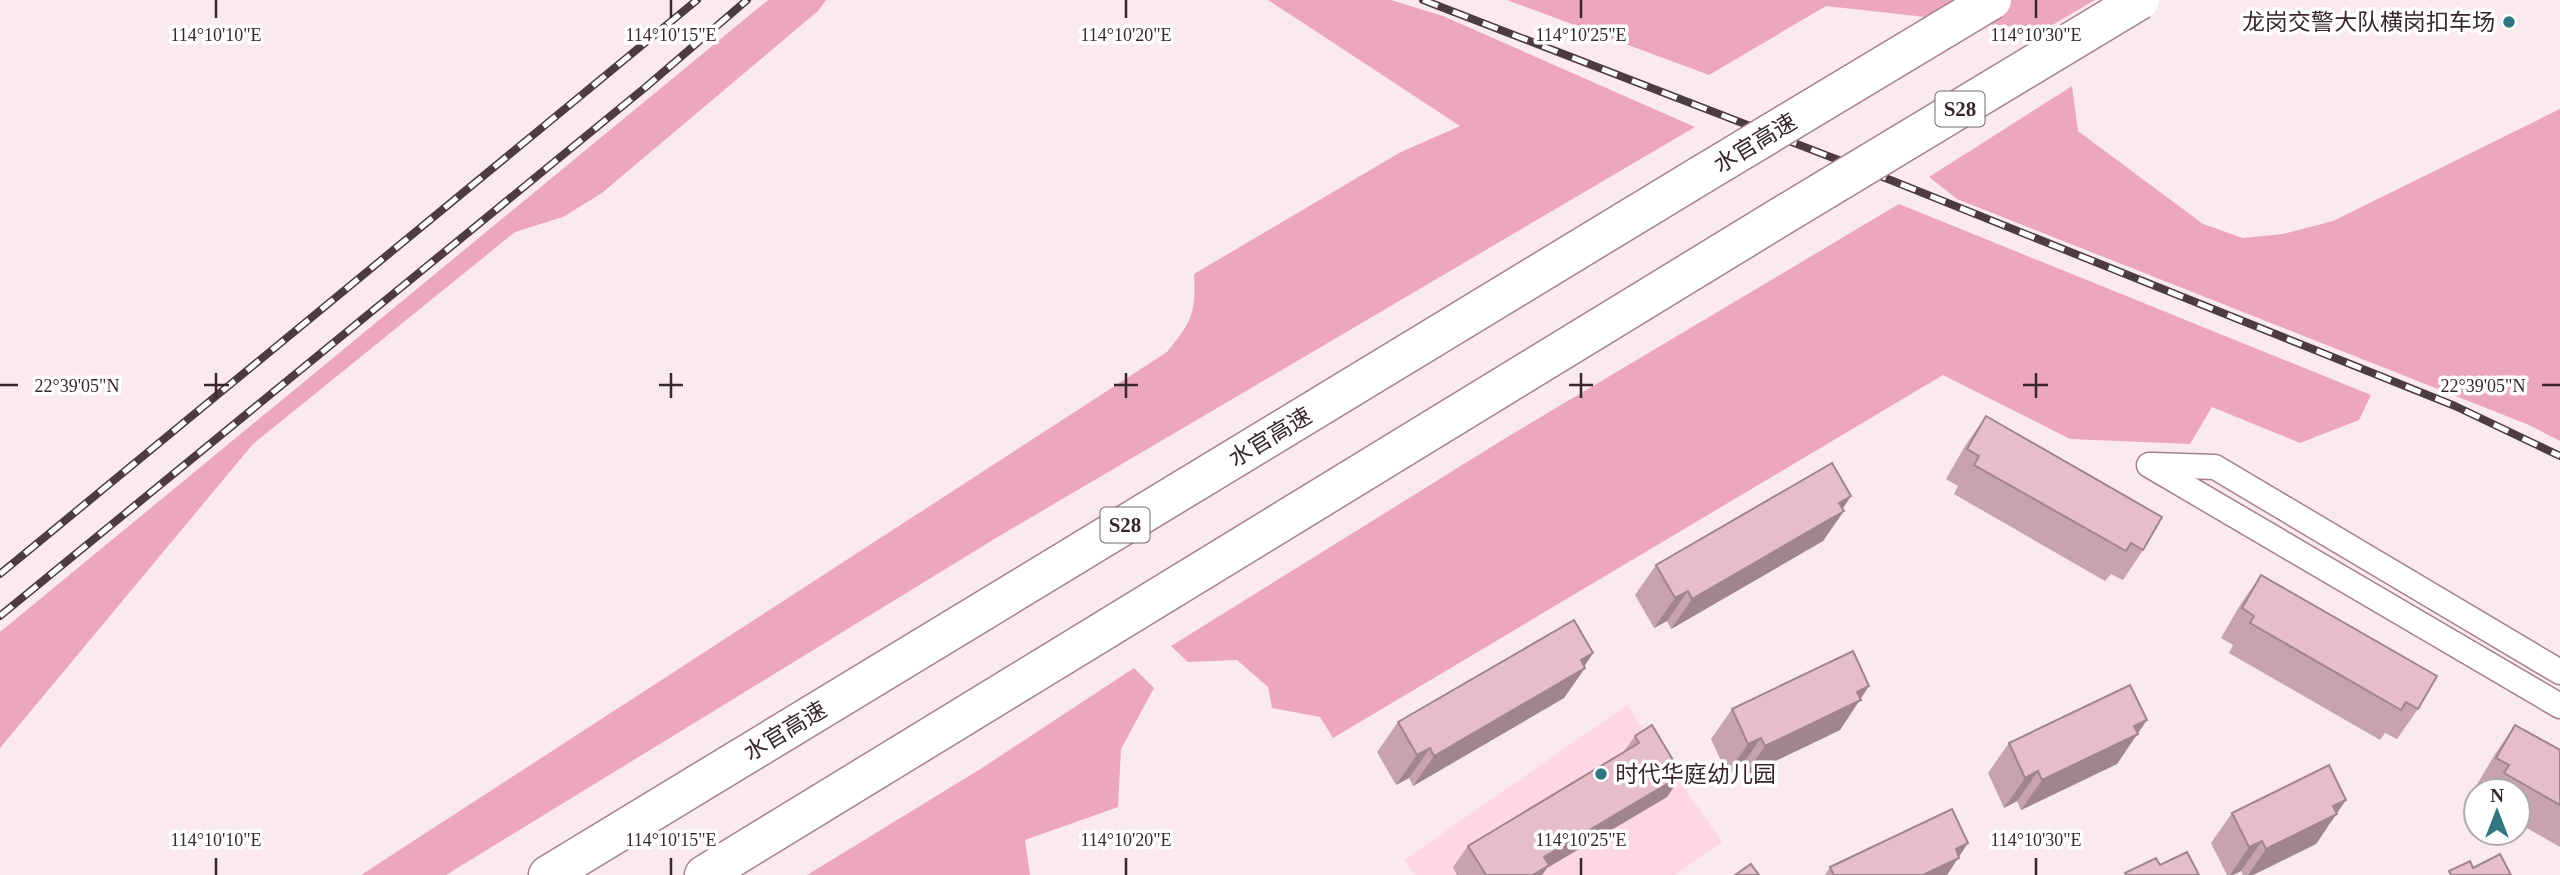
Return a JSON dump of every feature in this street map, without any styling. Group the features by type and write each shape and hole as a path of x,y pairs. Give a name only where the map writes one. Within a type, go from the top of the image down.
{"highway":[{"name":"水官高速","path":"548,875 1992,0"},
{"name":"S28","path":"705,875 2140,0"}],"street":[{"path":"2560,672 2215,467 2149,465 2560,706"}],"shaded area":[{"path":"768,0 826,0 818,11 602,193 563,217 515,232 253,444 0,748 0,632"},
{"path":"1268,0 1391,0 1443,16 1695,127 996,538 446,875 361,875 1167,352 1191,316 1194,274 1399,153 1460,126"},
{"path":"1507,0 2095,0 2044,30 1826,6 1709,75"},
{"path":"2072,86 2078,131 2203,224 2243,238 2283,234 2333,221 2560,109 2560,441 2529,425 1957,199 1929,177"},
{"path":"1899,204 2371,395 2359,420 2300,443 2212,407 2190,444 2070,439 1943,375 1333,738 1320,717 1272,708 1268,687 1237,660 1188,662 1171,646 1504,439"},
{"path":"1134,668 1154,688 1121,749 1118,807 1025,840 1030,875 807,875 982,768"},
{"name":"时代华庭幼儿园","path":"1627,705 1722,842 1675,875 1415,875 1404,860"}],"building":[{"path":"1986,416 2162,517 2143,550 2131,543 2126,551 1974,465 1979,456 1967,449"},
{"path":"1832,463 1851,496 1839,503 1844,511 1692,599 1688,591 1675,598 1656,565"},
{"path":"2261,575 2437,676 2418,709 2406,702 2401,710 2250,623 2254,616 2242,608"},
{"path":"1574,620 1593,653 1581,660 1585,668 1434,756 1430,748 1417,755 1398,722"},
{"path":"1853,651 1869,686 1857,692 1861,700 1765,746 1761,738 1748,744 1732,709"},
{"path":"2130,685 2147,720 2134,726 2138,734 2042,780 2038,771 2025,778 2009,743"},
{"path":"1652,725 1682,775 1544,857 1549,865 1533,875 1486,875 1468,846 1639,743 1635,736"},
{"path":"2515,725 2560,750 2560,805 2532,789 2532,777 2511,777 2504,773 2509,765 2496,758"},
{"path":"2329,765 2346,800 2333,806 2337,814 2266,849 2262,841 2249,847 2232,813"},
{"path":"1952,809 1968,843 1956,849 1959,858 1923,875 1834,875 1830,867"},
{"path":"2187,852 2199,875 2125,873 2156,858 2160,865"},
{"path":"2500,854 2511,875 2451,875 2449,871 2470,861 2473,868"},
{"path":"1751,864 1759,875 1735,875"}],"railway":[{"path":"0,574 697,0"},
{"path":"0,616 647,86 747,0"},
{"path":"1423,0 1893,181 2455,406 2560,456"}],"place":[{"name":"龙岗交警大队横岗扣车场","path":"2509,22"},
{"name":"时代华庭幼儿园","path":"1601,774"}]}
